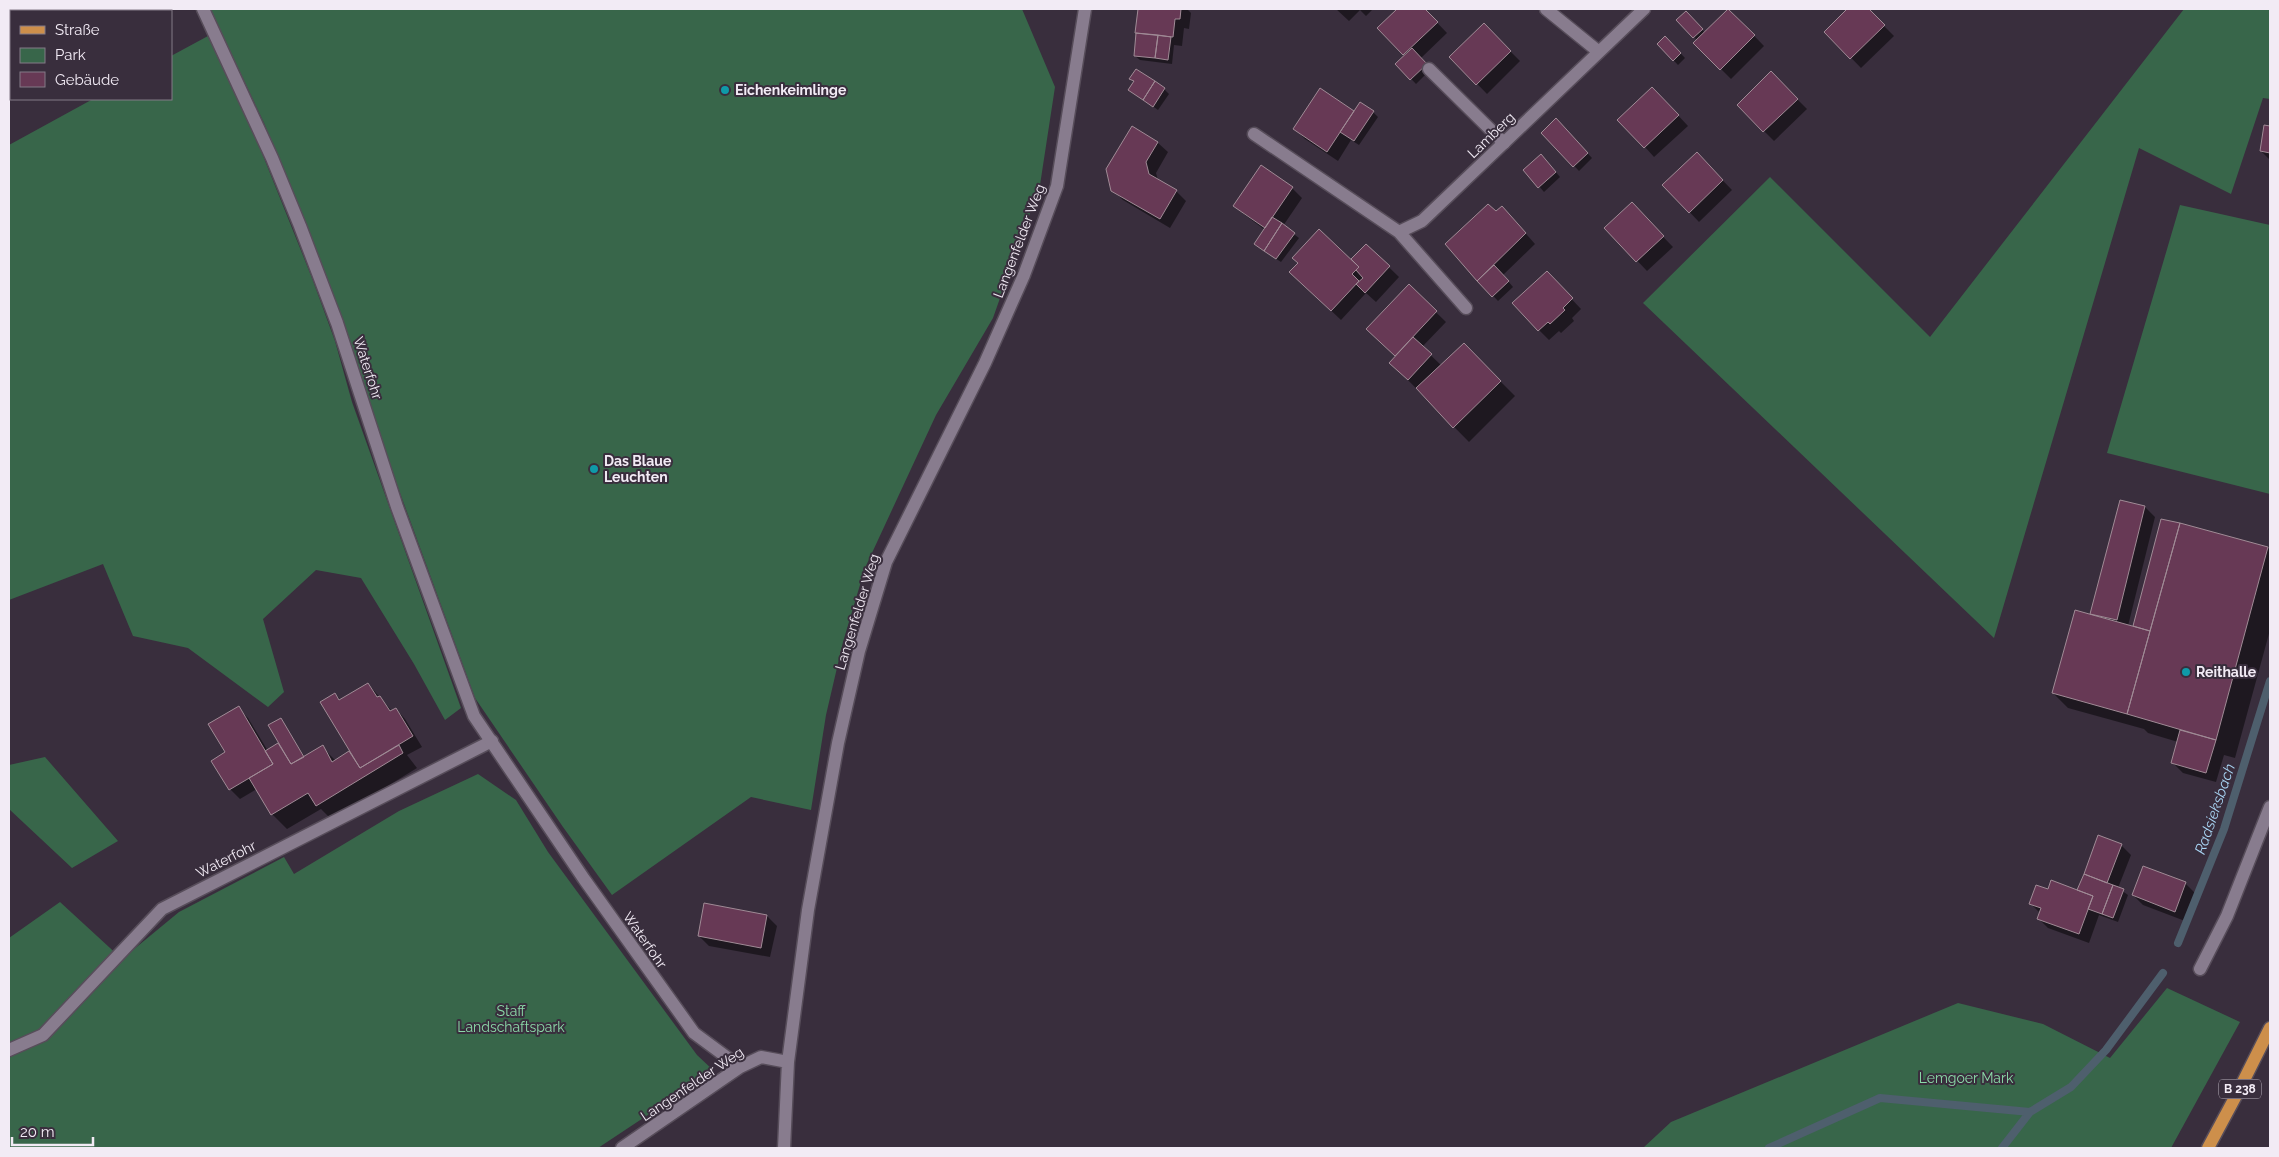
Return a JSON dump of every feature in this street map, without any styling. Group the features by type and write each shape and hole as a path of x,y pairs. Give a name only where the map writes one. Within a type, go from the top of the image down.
{"main road":[{"name":"B 238","path":"2208,1148 2270,1028"}],"street":[{"name":"Waterfohr","path":"203,9 272,158 300,226 337,323 397,507 474,716 584,879 694,1033 740,1067"},
{"name":"Langenfelder Weg","path":"622,1148 740,1067 761,1057 788,1062 808,910 838,743 859,651 886,562 985,363 1024,275 1057,186 1085,9"},
{"path":"1546,9 1599,52"},
{"name":"Lamberg","path":"1399,232 1422,221 1644,9"},
{"path":"1429,69 1504,143"},
{"path":"1254,134 1399,232 1466,308"},
{"name":"Waterfohr","path":"9,1050 43,1036 162,909 492,741"},
{"path":"2200,969 2227,916 2270,807"},
{"path":"784,1148 788,1062"}],"green space":[{"path":"9,9 75,9 10,10 9,55"},
{"path":"210,9 1022,9 1055,87 1040,185 993,318 936,415 865,568 843,642 826,715 811,810 751,797 612,895 475,698 351,359 310,235 264,123"},
{"path":"2184,9 2270,9 2270,99 2263,98 2231,194 2139,148 1994,638 1643,303 1770,177 1930,337"},
{"path":"208,36 260,148 335,341 352,402 461,708 445,720 414,664 361,578 316,570 263,619 284,692 268,707 188,648 133,636 103,564 9,600 9,145 91,100 172,100 172,55"},
{"path":"2180,205 2270,225 2270,494 2107,453"},
{"path":"45,757 118,841 72,868 9,809 9,765"},
{"name":"Staff Landschaftspark","path":"478,774 516,800 548,852 697,1055 714,1071 598,1148 9,1148 9,938 60,902 122,959 179,912 284,857 294,874 399,811"},
{"name":"Lemgoer Mark","path":"2167,988 2240,1022 2171,1148 1643,1148 1671,1122 1958,1003 2043,1024 2110,1058"}],"building":[{"path":"159,9 160,10 123,10"},
{"path":"1138,9 1181,9 1180,19 1175,19 1173,37 1135,33"},
{"path":"1397,9 1425,9 1438,22 1403,55 1377,28"},
{"path":"1728,9 1755,35 1720,70 1693,43"},
{"path":"1847,9 1869,9 1885,25 1850,59 1824,32"},
{"path":"1686,11 1703,29 1693,38 1676,20"},
{"path":"1484,23 1511,51 1476,85 1449,57"},
{"path":"1136,33 1158,35 1155,58 1134,56"},
{"path":"1158,35 1171,37 1168,60 1155,58"},
{"path":"1665,36 1681,53 1673,61 1657,44"},
{"path":"1412,48 1427,64 1410,80 1395,64"},
{"path":"1136,69 1155,81 1143,100 1128,90 1134,81 1129,79"},
{"path":"1771,71 1798,99 1763,132 1737,105"},
{"path":"1155,81 1165,88 1153,107 1143,100"},
{"path":"1652,87 1679,115 1644,148 1617,120"},
{"path":"1320,88 1354,111 1327,152 1293,129"},
{"path":"1360,102 1374,111 1354,141 1340,132"},
{"path":"1556,118 1588,153 1573,167 1541,133"},
{"path":"2264,125 2270,126 2270,153 2260,151"},
{"path":"1132,126 1158,142 1146,162 1149,174 1177,190 1160,219 1111,191 1106,169"},
{"path":"1697,152 1723,180 1689,213 1662,185"},
{"path":"1541,154 1556,172 1538,188 1523,170"},
{"path":"1261,165 1293,187 1265,228 1233,206"},
{"path":"1632,202 1664,236 1636,262 1604,228"},
{"path":"1488,204 1496,211 1502,206 1526,233 1477,281 1445,244"},
{"path":"1272,217 1282,223 1264,251 1254,244"},
{"path":"1282,223 1295,233 1276,259 1264,251"},
{"path":"1319,229 1359,267 1352,274 1359,281 1331,311 1289,272 1298,263 1292,258"},
{"path":"1366,244 1390,266 1365,293 1356,284 1363,278 1356,270 1359,267 1351,259"},
{"path":"1494,265 1509,281 1492,297 1477,281"},
{"path":"1547,271 1573,298 1563,308 1565,310 1550,324 1548,322 1538,331 1512,303"},
{"path":"1409,284 1437,311 1395,356 1366,329"},
{"path":"1413,337 1432,354 1408,380 1389,363"},
{"path":"1464,343 1501,381 1453,428 1416,388"},
{"path":"2120,500 2145,506 2117,620 2090,614"},
{"path":"2161,519 2180,523 2150,631 2133,626"},
{"name":"Reithalle","path":"2180,523 2268,547 2216,740 2127,714"},
{"path":"2075,610 2150,631 2127,714 2052,693"},
{"path":"368,683 377,697 380,696 390,711 396,708 413,736 360,768 320,702 335,693 339,700"},
{"path":"239,706 273,764 229,790 211,761 225,752 208,724"},
{"path":"281,718 304,757 291,764 268,725"},
{"path":"2180,730 2216,740 2206,773 2171,763"},
{"path":"278,743 291,764 323,745 332,762 349,751 360,768 399,745 403,753 316,806 308,793 271,815 249,778 273,764 265,751"},
{"path":"2098,835 2122,844 2107,883 2084,874"},
{"path":"2143,866 2186,882 2175,912 2132,895"},
{"path":"2084,874 2113,885 2102,914 2088,909 2093,896 2077,890"},
{"path":"2051,880 2093,896 2079,934 2037,919 2041,908 2029,904 2036,885 2048,889"},
{"path":"2113,885 2124,889 2113,918 2102,914"},
{"path":"704,903 767,915 761,948 698,936"}],"waterway":[{"name":"Radsieksbach","path":"2178,943 2224,829 2270,681"},
{"name":"Radsieksbach","path":"2002,1148 2030,1112 2071,1087 2106,1050 2163,973"},
{"path":"1769,1148 1880,1098 2030,1112"}],"place":[{"name":"Eichenkeimlinge","path":"725,90"},
{"name":"Das Blaue Leuchten","path":"594,469"},
{"name":"Reithalle","path":"2186,672"}]}
